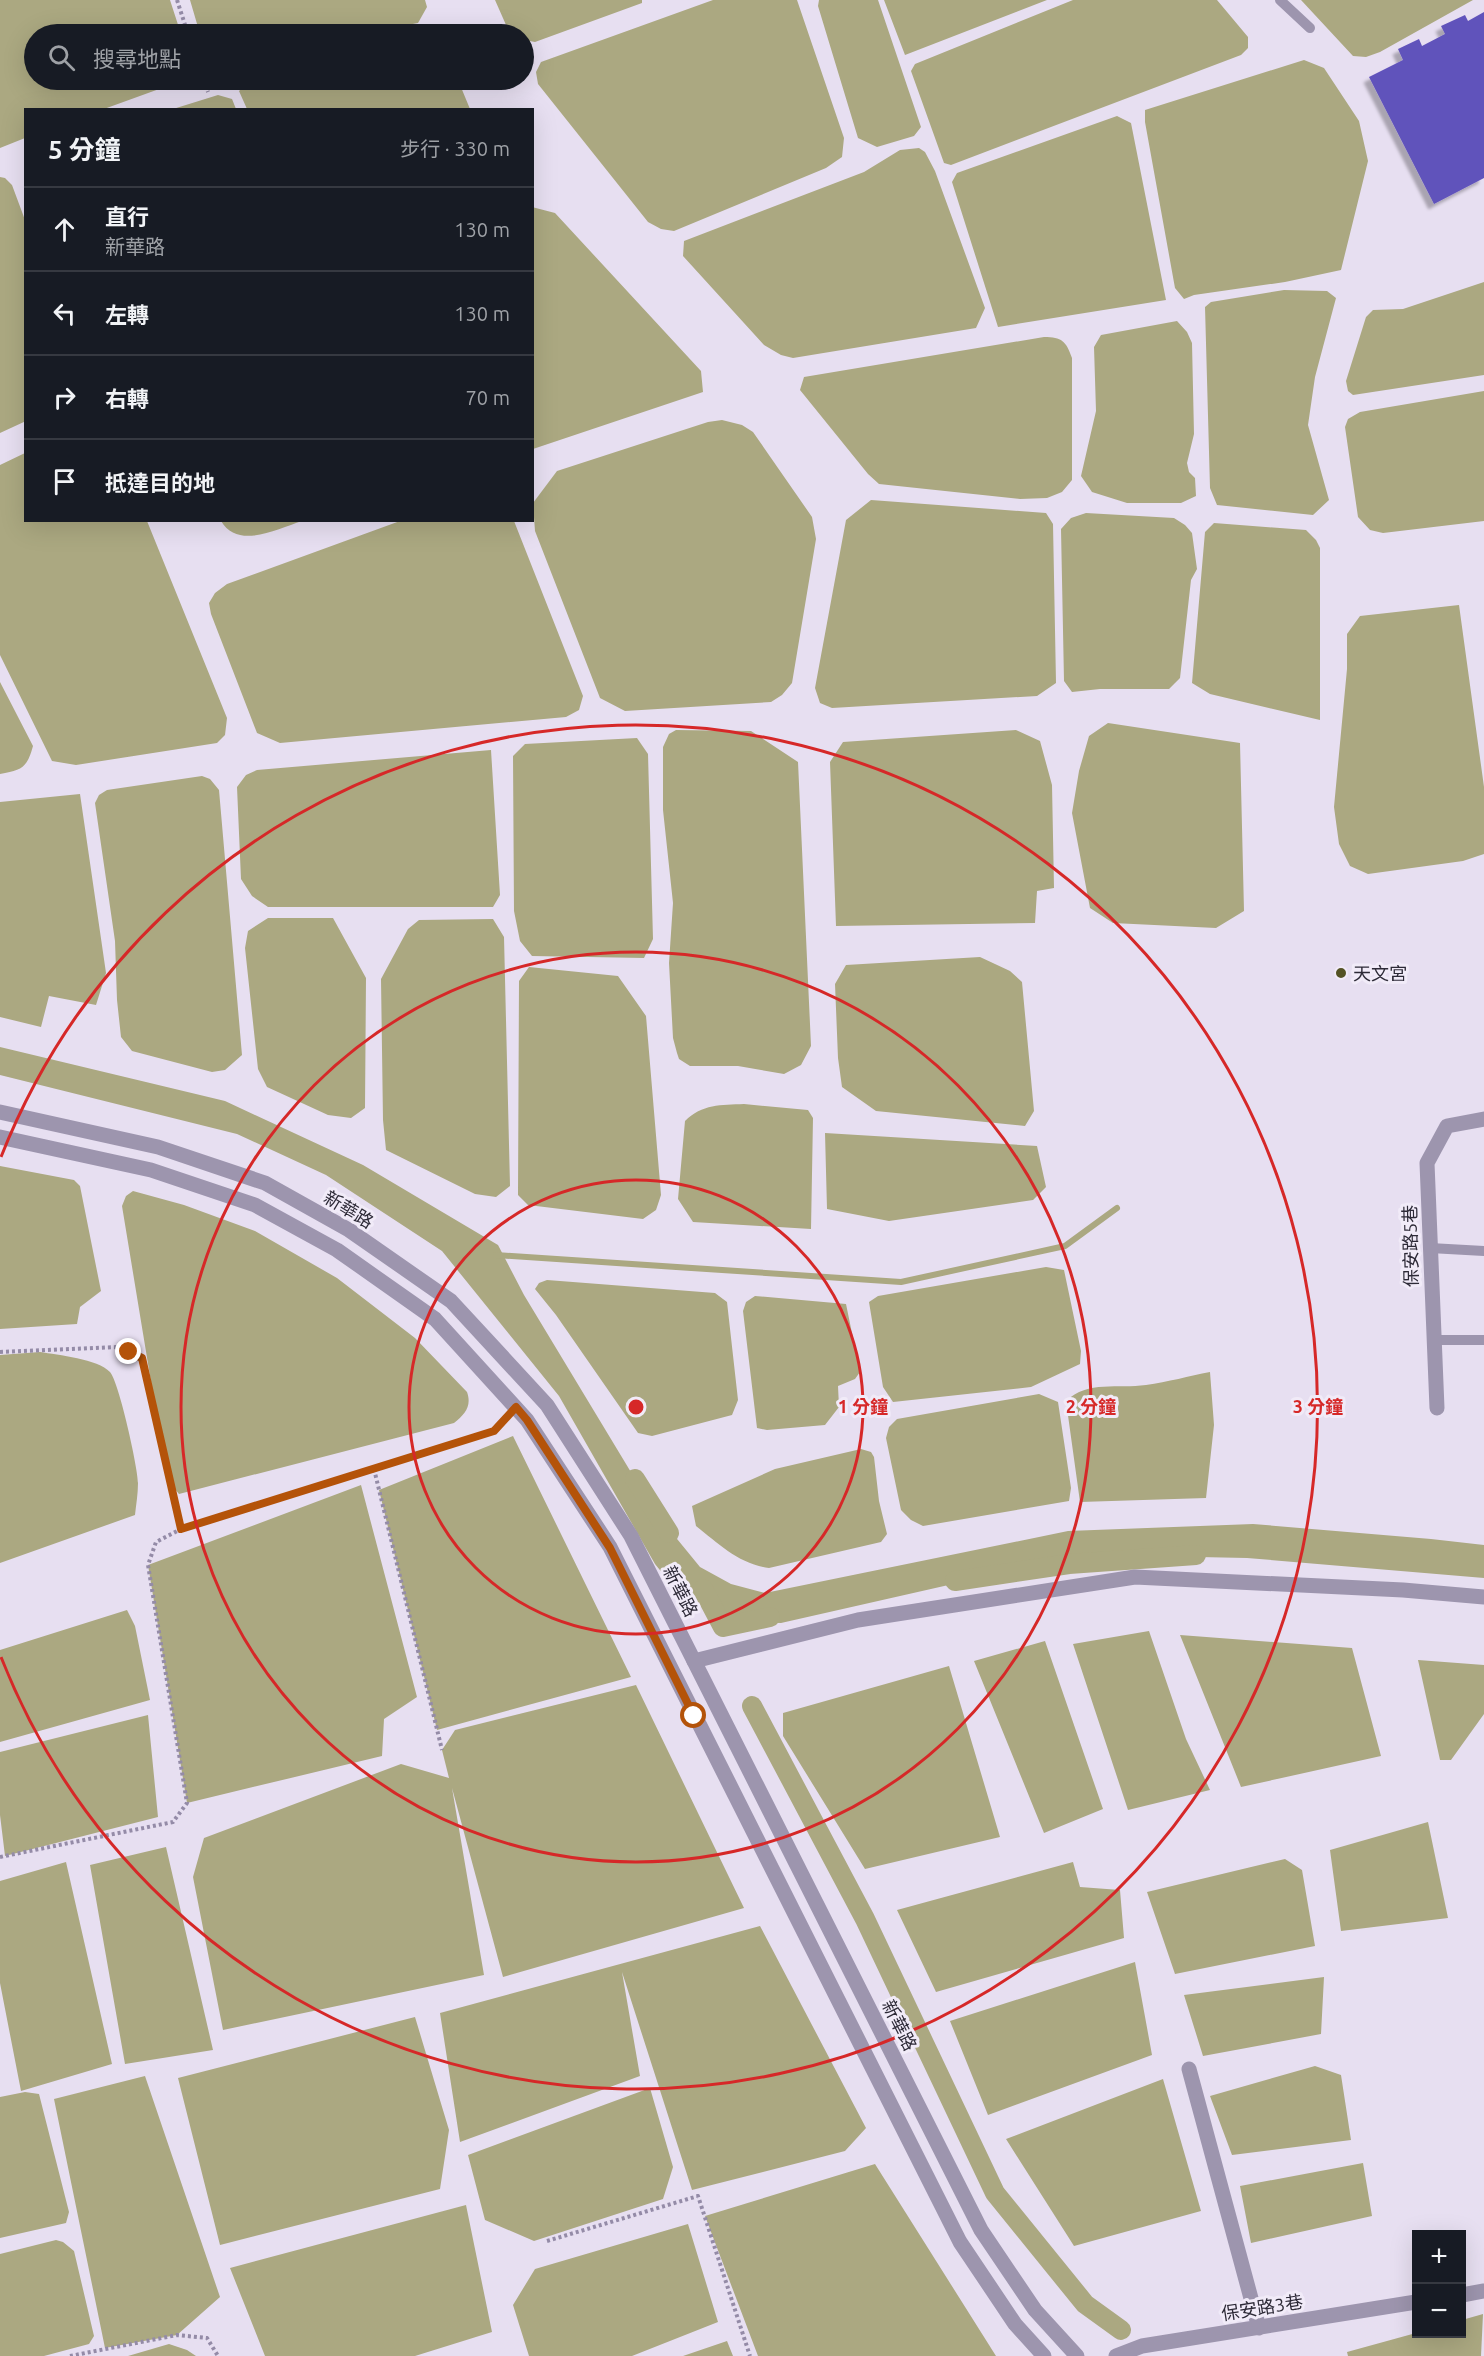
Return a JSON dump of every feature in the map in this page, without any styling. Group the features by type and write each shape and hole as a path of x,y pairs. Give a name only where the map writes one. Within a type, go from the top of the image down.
{"street":[{"name":"新華路","path":"0,1112 158,1147 265,1183 349,1230 451,1301 547,1405 631,1536 981,2230 1035,2310 1077,2356"},
{"name":"保安路5巷","path":"1437,1408 1427,1163 1447,1126 1484,1119"},
{"path":"0,1137 151,1170 255,1205 337,1250 435,1319 516,1407 527,1420 610,1548 960,2242 1015,2324 1044,2356"},
{"path":"694,1661 858,1620 1135,1577 1403,1590 1484,1597"},
{"path":"1189,2069 1259,2328"},
{"path":"1466,2294 1484,2291"},
{"name":"保安路3巷","path":"1116,2356 1142,2346 1412,2303"}],"lane":[{"path":"1280,0 1310,28"},
{"path":"1430,1248 1484,1251"},
{"path":"1433,1340 1484,1340"}],"path":[{"path":"177,0 185,24"},
{"path":"0,1352 117,1347 142,1358 181,1529"},
{"path":"0,1857 173,1822 187,1803 148,1565 156,1542 181,1529 494,1431 516,1407"},
{"path":"374,1468 442,1750"},
{"path":"547,2241 698,2196 750,2356"},
{"path":"70,2356 177,2335 207,2338 218,2356"}],"shaded area":[{"path":"0,0 170,0 178,24 24,24 24,90 156,90 107,108 24,108 24,138 0,148"},
{"path":"190,0 425,0 427,7 418,23 413,24 197,24"},
{"path":"495,0 642,0 642,3 535,42 534,24 506,24"},
{"path":"713,0 797,0 844,138 842,157 826,168 674,231 661,229 648,222 538,84 536,72 541,62"},
{"path":"819,0 878,0 921,127 914,136 877,147 858,138 818,6"},
{"path":"884,0 1047,0 905,55"},
{"path":"1073,0 1217,0 1248,37 1248,48 1241,55 951,165 944,163 911,71 915,64"},
{"path":"1301,0 1473,0 1380,52 1366,57 1353,56"},
{"path":"1304,60 1324,68 1359,121 1368,161 1341,270 1285,282 1194,295 1184,299 1175,288 1145,122 1145,110"},
{"path":"462,90 470,108 247,108 239,91"},
{"path":"218,95 232,99 236,108 176,108"},
{"path":"1117,116 1131,123 1166,300 998,327 952,182 957,173"},
{"path":"919,148 925,152 935,171 985,308 976,328 793,358 781,355 764,345 683,256 684,241 864,172 900,150"},
{"path":"0,177 5,178 12,185 24,217 24,422 0,433"},
{"path":"534,208 555,213 701,371 703,392 534,449"},
{"path":"1484,282 1484,375 1353,395 1348,391 1346,381 1366,317 1373,310 1403,309"},
{"path":"1284,290 1327,291 1336,298 1315,377 1308,425 1329,500 1313,515 1217,505 1210,488 1205,307 1211,302"},
{"path":"1177,321 1187,332 1192,343 1194,434 1187,463 1189,472 1195,478 1196,496 1181,503 1127,503 1092,492 1081,476 1096,411 1094,347 1101,335"},
{"path":"1044,337 1062,341 1072,358 1072,480 1062,492 1047,498 1020,499 879,484 868,474 800,390 804,377"},
{"path":"1484,391 1484,521 1383,533 1370,530 1358,517 1345,427 1348,419 1360,412"},
{"path":"722,420 742,425 753,432 812,517 816,539 792,683 782,695 771,702 625,711 600,698 535,531 534,502 557,471 708,422"},
{"path":"24,453 24,522 147,522 227,718 225,735 217,743 76,765 52,761 0,655 0,465"},
{"path":"871,500 1046,513 1053,524 1056,683 1037,696 832,708 820,703 815,688 846,520"},
{"path":"1086,513 1174,518 1192,533 1197,569 1191,580 1180,678 1169,689 1100,689 1072,692 1064,681 1061,529 1071,518"},
{"path":"222,522 299,522 258,535 248,536 228,530"},
{"path":"397,522 514,522 583,696 579,710 566,717 280,743 257,733 211,614 209,603 215,593 227,584"},
{"path":"1214,523 1306,530 1316,540 1320,548 1320,720 1210,694 1192,683 1205,532"},
{"path":"1459,605 1484,787 1484,854 1463,861 1368,874 1350,866 1339,844 1334,807 1347,669 1347,634 1360,616"},
{"path":"0,682 33,746 22,767 0,774"},
{"path":"1108,723 1240,743 1244,911 1216,928 1113,923 1090,908 1072,813 1079,771 1089,736"},
{"path":"676,730 751,731 798,762 811,1046 801,1065 784,1074 738,1066 690,1066 679,1059 677,1053 673,1038 669,963 673,903 663,810 663,747 669,734"},
{"path":"1016,730 1040,741 1052,785 1054,888 1037,891 1035,923 836,926 830,762 843,742"},
{"path":"637,738 648,754 653,939 644,958 532,956 520,941 514,911 513,756 525,744"},
{"path":"491,750 500,895 493,907 268,907 252,896 241,879 237,787 246,775 257,770"},
{"path":"202,776 210,779 219,790 242,1055 225,1070 212,1072 132,1051 121,1037 115,941 95,803 99,795 107,790"},
{"path":"80,794 106,973 96,1005 49,996 41,1027 0,1017 0,802"},
{"path":"268,918 333,918 366,978 365,1108 351,1118 328,1115 267,1087 258,1069 245,948 248,931"},
{"path":"493,919 504,937 510,1186 496,1197 475,1194 386,1150 383,1120 381,979 408,929 419,920"},
{"path":"980,957 1010,971 1022,982 1034,1111 1025,1126 876,1111 842,1087 838,1058 835,984 846,965"},
{"path":"529,967 618,976 646,1016 661,1195 656,1210 643,1219 528,1205 518,1195 519,981"},
{"path":"0,1047 225,1101 363,1165 498,1245 524,1295 655,1512 700,1567 731,1584 765,1593 1068,1531 1253,1524 1484,1545 1484,1578 1247,1558 1101,1555 1055,1561 781,1623 742,1622 692,1601 672,1585 655,1564 559,1396 442,1251 326,1175 237,1134 0,1075"},
{"path":"744,1104 808,1110 813,1118 811,1229 693,1222 678,1199 685,1121 705,1108"},
{"path":"825,1133 1037,1146 1046,1187 1033,1200 889,1221 827,1209"},
{"path":"0,1166 74,1180 80,1186 101,1291 80,1307 77,1324 0,1329"},
{"path":"133,1191 184,1205 255,1231 337,1278 415,1338 467,1392 469,1401 464,1413 454,1423 179,1494 167,1479 122,1206 126,1196"},
{"path":"1046,1267 1064,1270 1081,1351 1080,1364 1031,1387 893,1402 883,1387 869,1302 878,1296"},
{"path":"547,1280 715,1293 727,1302 738,1400 732,1415 652,1436 638,1433 556,1315 535,1289 539,1283"},
{"path":"755,1296 846,1304 860,1372 855,1379 838,1386 839,1407 825,1425 767,1430 757,1428 743,1311 746,1302"},
{"path":"40,1352 87,1361 110,1372 123,1408 135,1461 138,1483 135,1515 0,1563 0,1355"},
{"path":"1210,1372 1214,1425 1206,1498 1080,1502 1066,1401 1084,1390 1146,1385"},
{"path":"1039,1394 1058,1402 1071,1488 1069,1501 923,1526 911,1520 901,1510 886,1438 889,1427 897,1419"},
{"path":"513,1436 631,1677 437,1730 379,1490"},
{"path":"861,1449 871,1452 874,1457 879,1501 887,1534 881,1542 769,1568 739,1558 696,1526 692,1506 775,1469"},
{"path":"361,1485 417,1697 384,1719 382,1756 187,1803 148,1565"},
{"path":"127,1610 135,1626 150,1700 0,1742 0,1650"},
{"path":"1149,1631 1186,1739 1210,1790 1128,1810 1073,1644"},
{"path":"1180,1635 1352,1648 1381,1756 1241,1787"},
{"path":"1045,1641 1103,1809 1044,1833 974,1661"},
{"path":"1418,1660 1484,1665 1484,1714 1451,1760 1440,1760"},
{"path":"949,1666 1000,1837 865,1869 783,1736 783,1713"},
{"path":"636,1685 744,1908 503,1977 452,1788 484,1975 223,2030 193,1877 204,1838 401,1764 449,1778 442,1750 455,1730"},
{"path":"148,1715 158,1817 5,1856 0,1815 0,1752"},
{"path":"1428,1822 1448,1918 1341,1931 1330,1850"},
{"path":"166,1847 213,2050 125,2064 90,1865"},
{"path":"1285,1859 1302,1870 1315,1946 1175,1974 1147,1892"},
{"path":"66,1862 112,2064 21,2091 0,1983 0,1881"},
{"path":"1073,1862 1080,1887 1120,1890 1124,1938 936,1992 897,1910"},
{"path":"760,1926 866,2128 845,2151 692,2190 622,1972 640,2076 460,2142 440,2013"},
{"path":"1135,1962 1152,2055 988,2115 950,2021"},
{"path":"1324,1977 1321,2034 1203,2056 1184,1995"},
{"path":"415,2017 449,2130 440,2189 220,2245 178,2078"},
{"path":"1315,2066 1341,2075 1351,2140 1232,2155 1210,2096"},
{"path":"145,2076 220,2297 177,2335 105,2348 54,2099"},
{"path":"1163,2079 1201,2211 1074,2246 1006,2139"},
{"path":"650,2088 673,2167 663,2199 534,2241 485,2220 468,2155"},
{"path":"25,2092 39,2094 69,2212 66,2223 0,2238 0,2097"},
{"path":"1363,2163 1372,2216 1251,2243 1240,2186"},
{"path":"875,2164 996,2356 758,2356 705,2216"},
{"path":"466,2205 492,2332 415,2356 265,2356 230,2268"},
{"path":"688,2224 718,2322 632,2356 529,2356 513,2305 535,2269"},
{"path":"56,2240 63,2242 74,2251 94,2336 89,2344 44,2356 0,2356 0,2254"},
{"path":"1483,2314 1481,2356 1348,2356 1347,2352 1412,2334 1412,2338 1466,2338 1466,2319"},
{"path":"727,2341 733,2356 683,2356"},
{"path":"169,2344 187,2350 196,2356 128,2356"}],"building":[{"path":"1484,12 1484,178 1434,204 1369,77 1403,60 1398,49 1419,39 1422,46 1445,34 1441,26 1465,15 1468,21"}],"waterway":[{"path":"496,1255 901,1282 1065,1246 1117,1208"},
{"path":"635,1479 669,1533"},
{"path":"955,1581 1069,1564 1196,1555"},
{"path":"703,1589 723,1627 770,1617"},
{"path":"752,1706 865,1919 995,2193 1085,2304 1121,2330"}],"place":[{"name":"天文宮","path":"1341,973"}],"route":[{"path":"129,1352 142,1358 181,1529 494,1431 516,1407 527,1420 610,1548 694,1716"}]}
